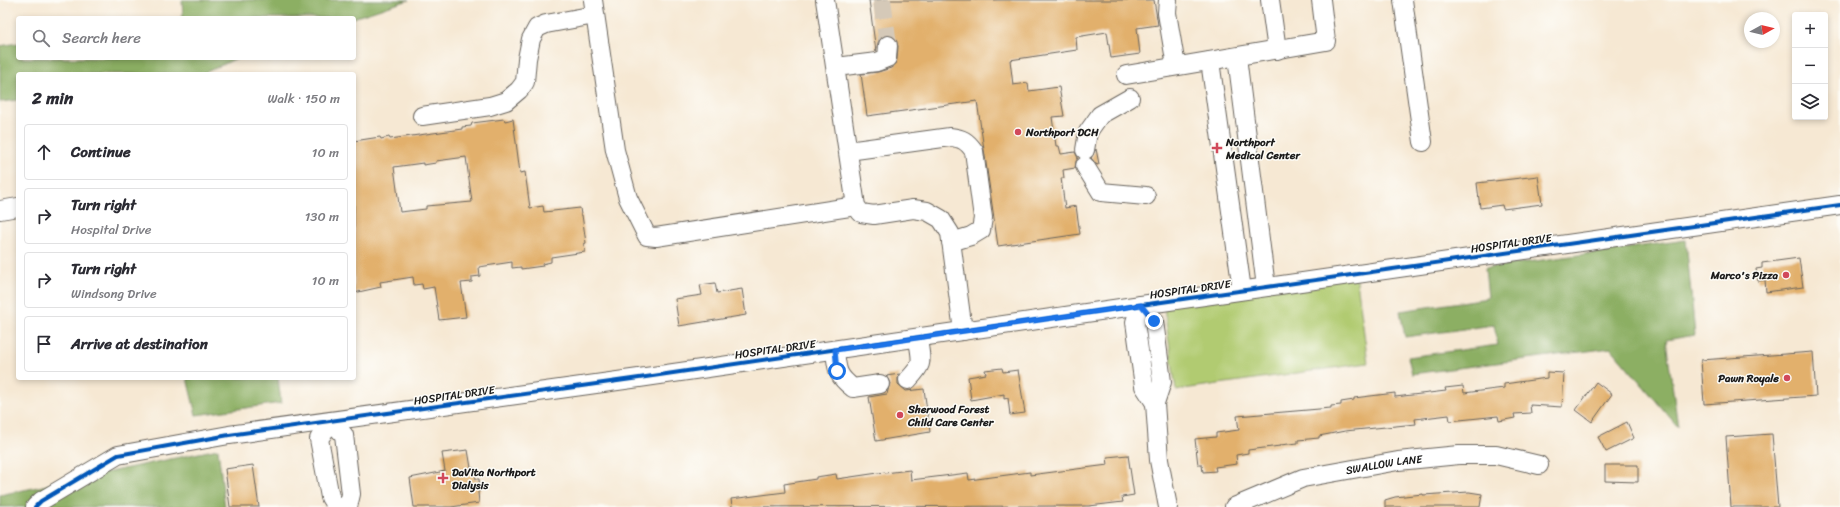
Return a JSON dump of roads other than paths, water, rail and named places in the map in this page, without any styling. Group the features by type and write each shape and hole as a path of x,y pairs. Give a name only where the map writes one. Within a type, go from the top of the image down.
{"street":[{"path":"826,0 856,206 861,213 874,215 913,209 927,211 941,219 950,233 963,331"},
{"path":"1168,0 1167,13 1176,66"},
{"path":"1270,0 1277,50"},
{"path":"1126,75 1326,41 1321,0"},
{"path":"1403,0 1423,142"},
{"path":"422,116 490,106 506,101 519,90 525,82 531,39 537,28 594,7 615,150 628,198 647,236 656,237 856,206"},
{"path":"836,67 877,62 887,58 888,45"},
{"path":"1238,57 1266,287"},
{"path":"1210,61 1242,290"},
{"path":"1130,98 1100,115 1088,132 1085,158 1101,192 1146,196"},
{"path":"848,151 948,138 959,138 968,142 974,151 983,218 981,230 971,236 951,242"},
{"name":"HOSPITAL DRIVE","path":"35,507 41,501 118,455 229,435 918,339 1242,290 1840,205"},
{"path":"0,210 16,207"},
{"path":"1141,305 1135,322 1144,386 1155,403 1159,460 1168,507"},
{"path":"908,380 920,368 921,360 918,339"},
{"path":"835,350 837,371 853,388 880,384"},
{"path":"336,507 330,497 319,439 331,421 344,435 351,494 348,507"},
{"name":"SWALLOW LANE","path":"1234,507 1303,478 1398,461 1459,455 1496,455 1539,465"}],"tunnel":[{"path":"882,0 888,45"}],"place":[{"name":"Northport DCH","path":"1018,132"},
{"name":"Northport Medical Center","path":"1217,148"},
{"name":"Marco's Pizza","path":"1786,275"},
{"name":"Pawn Royale","path":"1787,378"},
{"name":"Sherwood Forest Child Care Center","path":"900,415"},
{"name":"DaVita Northport Dialysis","path":"443,478"}]}
